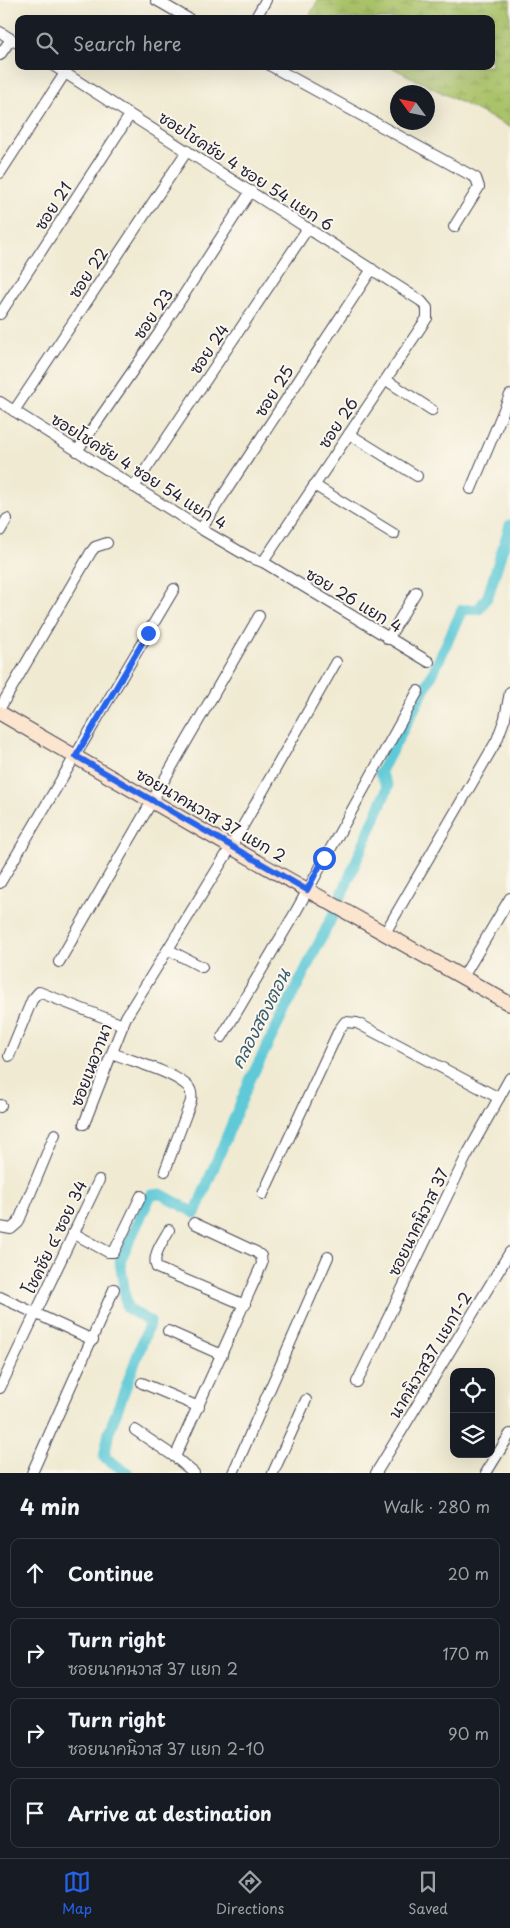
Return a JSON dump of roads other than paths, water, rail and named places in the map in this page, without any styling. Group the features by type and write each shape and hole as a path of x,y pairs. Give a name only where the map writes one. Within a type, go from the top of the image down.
{"street":[{"path":"257,15 266,0"},
{"path":"159,1 182,15"},
{"path":"0,32 15,41 0,55"},
{"name":"ซอยโชคชัย 4 ซอย 54 แยก 6","path":"60,70 421,300"},
{"path":"278,70 476,178 479,187 454,227"},
{"path":"0,173 65,73"},
{"name":"ซอย 21","path":"0,314 130,115"},
{"name":"ซอย 22","path":"14,411 187,151"},
{"name":"ซอย 23","path":"77,451 159,333 251,191"},
{"name":"ซอย 24","path":"134,487 308,228"},
{"name":"ซอย 25","path":"201,529 372,270"},
{"name":"ซอย 26","path":"263,562 427,318 427,308 421,300"},
{"path":"386,380 432,410"},
{"path":"471,489 510,395"},
{"name":"ซอยโชคชัย 4 ซอย 54 แยก 4","path":"0,402 201,529 248,556 263,562"},
{"path":"349,434 416,476"},
{"path":"314,485 394,534"},
{"path":"0,531 7,519"},
{"path":"0,708 91,552 95,546 107,543"},
{"name":"ซอย 26 แยก 4","path":"263,562 428,662"},
{"path":"0,883 174,589"},
{"path":"388,638 416,592"},
{"path":"58,962 153,802 259,616"},
{"name":"ซอยเนอวานา","path":"84,1124 124,1021 231,847 336,662"},
{"path":"222,1037 307,890 418,691"},
{"path":"385,933 498,740 504,724 510,692"},
{"name":"ซอยนาคนวาส 37 แยก 2","path":"0,713 231,847 510,1004"},
{"path":"463,977 510,898"},
{"path":"169,950 202,967"},
{"path":"9,1056 32,1000 39,992 124,1021"},
{"path":"263,1194 339,1030 345,1022 356,1023 498,1098"},
{"path":"112,1053 171,1077 186,1084 190,1089 191,1102 165,1171"},
{"name":"ซอยนาคนิวาส 37","path":"357,1382 467,1155 510,1078"},
{"path":"1,1231 11,1229 18,1223 55,1134"},
{"name":"โชคชัย ๔ ซอย 34","path":"0,1388 99,1180"},
{"path":"74,1233 108,1252 114,1252 141,1196"},
{"path":"176,1457 262,1264 261,1256 194,1223"},
{"path":"168,1230 156,1256 154,1263 157,1268 245,1305"},
{"name":"นาคนิวาส37 แยก1-2","path":"376,1473 510,1252"},
{"path":"233,1473 328,1257"},
{"path":"32,1473 93,1340 114,1289"},
{"path":"0,1298 93,1340"},
{"path":"168,1331 222,1355"},
{"path":"142,1383 199,1407"},
{"path":"273,1473 306,1400"},
{"path":"135,1430 176,1457 194,1473"},
{"path":"486,1473 510,1434"}],"waterway":[{"name":"คลองสองตอน","path":"128,1473 104,1457 109,1432 150,1322 127,1308 120,1261 151,1195 161,1194 195,1213 250,1080 333,915 388,787 380,773 432,675 462,610 479,609 488,596 510,525"}]}
